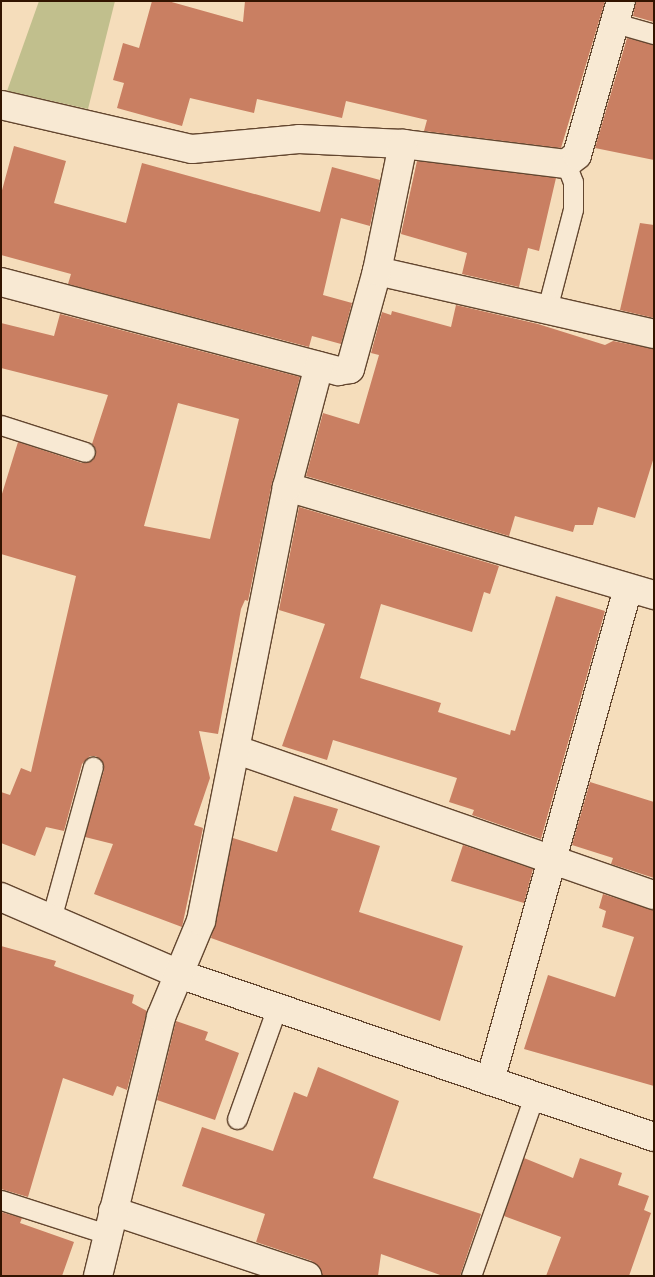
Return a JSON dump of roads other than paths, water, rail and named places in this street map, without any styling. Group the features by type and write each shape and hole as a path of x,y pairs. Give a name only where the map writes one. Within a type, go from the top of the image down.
{"street":[{"path":"1,105 192,149 300,139 402,144 566,164 577,155 618,12"},
{"path":"1,282 338,371 350,369 377,271 402,144"},
{"path":"377,271 654,334"},
{"path":"98,1276 162,1017 201,921 237,750 287,487 319,366"},
{"path":"287,487 641,592 553,860 490,1081"},
{"path":"237,750 654,895"},
{"path":"1,898 179,974 277,1006 654,1137"},
{"path":"110,1222 307,1276"}],"lane":[{"path":"618,12 654,34"},
{"path":"547,309 573,209 573,182 566,164"},
{"path":"1,425 85,452"},
{"path":"51,919 93,767"},
{"path":"237,1119 277,1006"},
{"path":"471,1276 534,1096"},
{"path":"1,1200 110,1222"}]}
